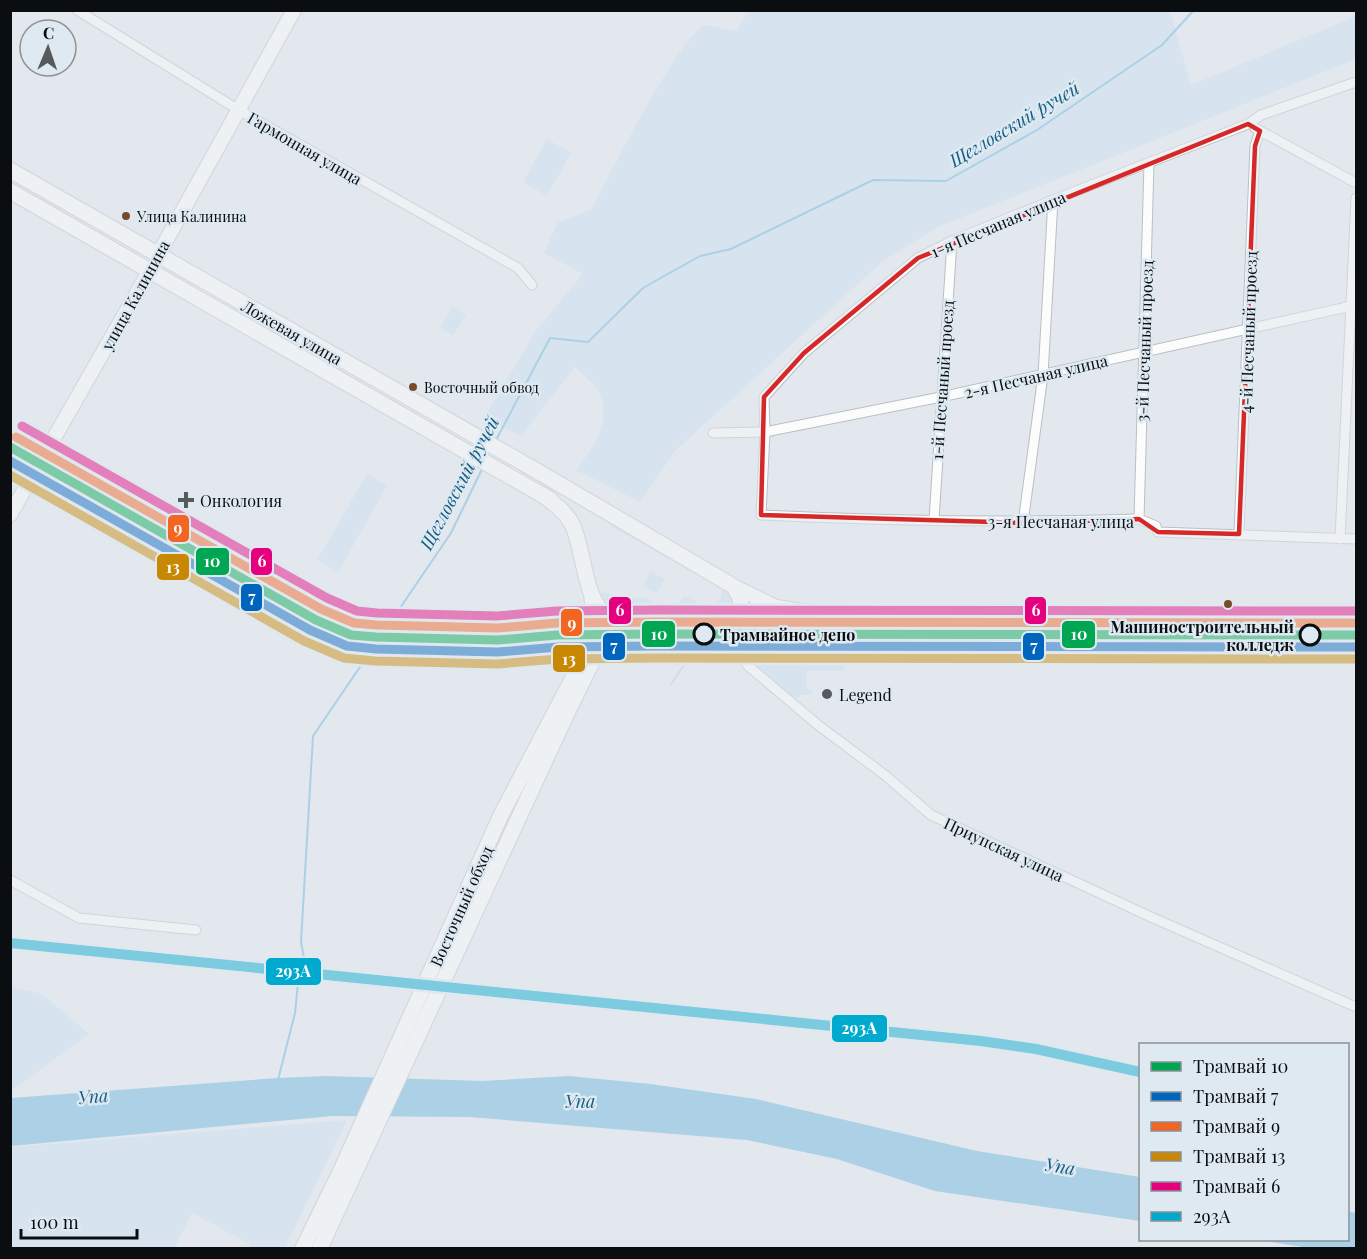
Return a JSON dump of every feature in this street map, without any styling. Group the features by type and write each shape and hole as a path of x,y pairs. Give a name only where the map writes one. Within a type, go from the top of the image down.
{"main road":[{"name":"улица Калинина","path":"10,515 150,270 237,109 294,10"},
{"name":"Ложевая улица","path":"10,170 733,586"},
{"name":"Ложевая улица","path":"10,191 543,495 570,509 575,501 574,494"},
{"path":"456,445 457,434 466,431"},
{"name":"Ложевая улица","path":"543,495 559,508 572,524 578,538 592,596 600,610 608,616 623,620 714,622"},
{"path":"733,586 755,598 792,610 866,619"},
{"path":"714,622 731,618 737,612 740,600 733,586"},
{"name":"Восточный обход","path":"320,1248 350,1170 501,815 588,649 595,620 592,596"},
{"path":"714,622 866,619 1356,618"},
{"name":"Восточный обход","path":"303,1248 350,1170 469,931 568,711 601,648 623,620"}],"street":[{"name":"Гармонная улица","path":"77,10 237,109 518,268 532,285"},
{"name":"1-я Песчаная улица","path":"761,515 765,432 764,397 804,353 918,258 952,241 1248,124 1262,115 1356,82"},
{"path":"1248,124 1356,183"},
{"name":"4-й Песчаный проезд","path":"1239,534 1254,146 1260,131"},
{"name":"3-й Песчаный проезд","path":"1139,519 1149,164"},
{"path":"1340,539 1353,306 1356,198"},
{"path":"1023,523 1042,375 1053,200"},
{"name":"1-й Песчаный проезд","path":"934,520 952,241"},
{"name":"2-я Песчаная улица","path":"713,433 765,432 941,397 1353,306"},
{"path":"10,457 36,471"},
{"path":"44,457 320,612"},
{"name":"3-я Песчаная улица","path":"761,515 880,521 1023,523 1139,519 1156,526 1158,532 1356,539"},
{"name":"Приупская улица","path":"755,598 759,622 757,647 747,665 818,725 886,776 932,815 1130,907 1356,1007"},
{"path":"10,880 79,918 196,930"}],"highlighted area":[{"path":"1248,124 1260,131 1255,146 1239,534 1158,532 1139,519 1023,523 761,515 764,397 804,353 918,258"}],"shaded area":[{"path":"750,10 1170,11 1191,85 1356,16 1356,59 938,227 883,261 675,451 640,502 576,470 598,435 602,425 603,404 598,390 575,367 521,436 484,418 538,328 583,274 544,253 558,222 591,210 661,82 691,37 704,25 736,31"},
{"path":"547,139 571,153 547,196 523,182"},
{"path":"453,307 466,315 453,336 440,327"},
{"path":"367,474 387,486 338,572 317,560"},
{"path":"608,521 732,590 733,607 724,613 684,612 680,602 684,596 708,607 718,601 722,589 611,526"},
{"path":"650,571 665,579 656,593 644,586"},
{"path":"604,592 620,599 645,597 659,610 657,613 618,610 605,602 600,595"},
{"path":"759,653 772,657 772,661 844,664 844,671 807,671 806,689 811,690 812,695 801,695 795,700 754,664"},
{"path":"11,987 42,994 89,1034 11,1091"},
{"path":"347,1120 285,1248 248,1248 250,1244 192,1213 174,1248 11,1248 11,1147"}],"water":[{"name":"Упа","path":"327,1076 482,1081 569,1076 650,1084 756,1099 977,1151 1139,1177 1139,1221 935,1191 837,1159 747,1140 470,1117 332,1116 11,1146 11,1098"},
{"path":"1349,1211 1356,1213 1356,1248 1309,1248 1265,1241 1349,1241"}],"waterway":[{"name":"Щегловский ручей","path":"496,440 550,338 588,342 643,288 700,256 731,249 873,180 946,181 1037,130 1162,45 1194,10"},
{"name":"Щегловский ручей","path":"305,963 301,942 313,736 451,533 483,467"},
{"name":"Щегловский ручей","path":"278,1080 295,1013 298,983"}],"tram line":[{"name":"6","path":"22,426 327,598 357,611 497,616 557,611 658,610 1356,611"},
{"name":"9","path":"16,437 321,609 354,623 498,628 557,623 658,622 1356,623"},
{"name":"10","path":"10,447 316,620 351,635 498,640 557,635 658,634 1356,635"},
{"name":"7","path":"10,461 310,630 347,646 376,649 498,652 558,647 658,646 1356,647"},
{"name":"13","path":"10,475 304,641 344,658 497,664 558,659 658,658 1356,659"},
{"path":"657,629 678,640 684,650 686,663"},
{"path":"671,684 695,649 735,629"}],"transit line":[{"name":"293А","path":"10,943 981,1041 1036,1049 1139,1072"}],"place":[{"name":"Улица Калинина","path":"126,216"},
{"name":"Восточный обвод","path":"413,387"},
{"name":"Онкология","path":"186,500"},
{"name":"Трамвайное депо","path":"704,634"},
{"name":"Машиностроительный колледж","path":"1310,635"},
{"name":"Legend","path":"827,694"}]}
